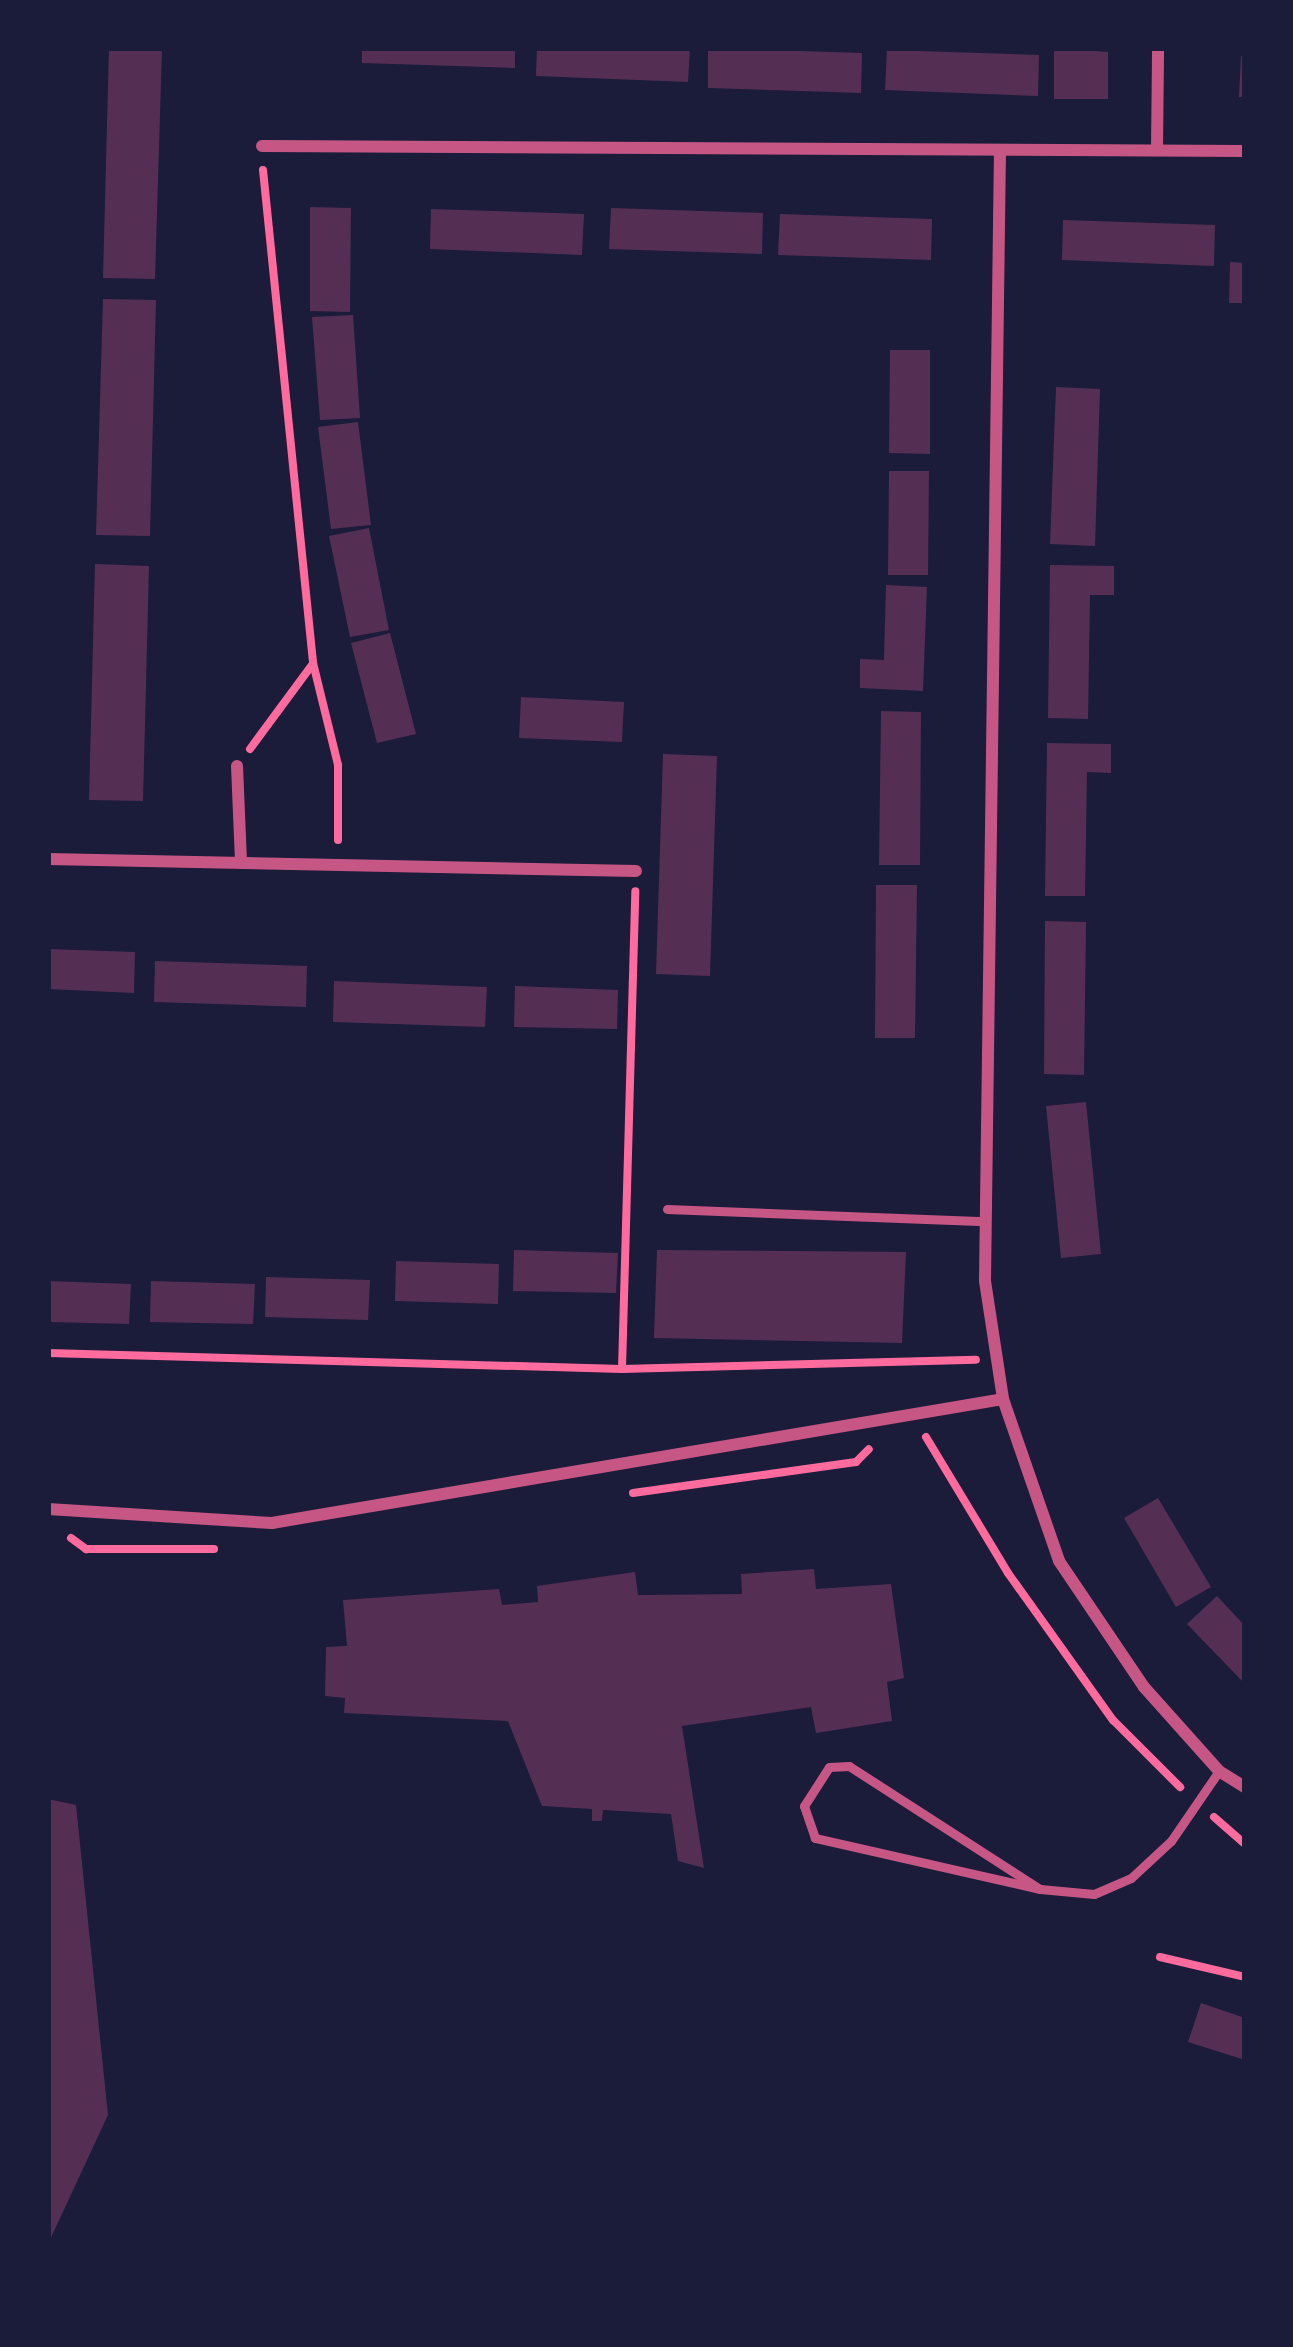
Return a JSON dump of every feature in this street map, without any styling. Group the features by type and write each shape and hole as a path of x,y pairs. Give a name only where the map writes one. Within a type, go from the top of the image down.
{"street":[{"path":"1156,150 1158,48"},
{"path":"262,146 1245,151"},
{"path":"1000,150 986,1221 997,1360 1003,1399 1059,1561 1144,1687 1219,1771 1245,1787"},
{"path":"237,766 241,863"},
{"path":"48,859 636,871"},
{"path":"48,1509 272,1523 1003,1399"}],"lane":[{"path":"667,1209 986,1221"},
{"path":"1040,1889 849,1766 829,1767 804,1806 815,1838 1040,1889 1094,1894 1131,1878 1199,1804 1219,1771"}],"path":[{"path":"262,146 313,663 338,765 338,865"},
{"path":"237,766 313,663"},
{"path":"622,1370 636,871"},
{"path":"48,1353 622,1370 997,1360"},
{"path":"923,1432 1008,1573 1113,1720 1245,1844"},
{"path":"626,1493 856,1462 876,1443"},
{"path":"64,1531 86,1549 220,1548"},
{"path":"1160,1957 1245,1977"}],"building":[{"path":"109,48 162,48 155,279 103,278"},
{"path":"362,48 515,48 515,68 362,63"},
{"path":"537,48 690,48 688,82 536,76"},
{"path":"708,48 862,53 861,93 708,88"},
{"path":"1054,48 1108,52 1108,99 1054,99"},
{"path":"887,50 1039,55 1038,96 885,90"},
{"path":"1241,56 1245,56 1245,97 1239,97"},
{"path":"310,207 351,208 350,312 310,311"},
{"path":"611,208 763,213 762,254 609,249"},
{"path":"431,209 584,214 582,255 430,249"},
{"path":"780,214 932,219 931,260 778,255"},
{"path":"1063,220 1215,225 1214,266 1062,260"},
{"path":"1230,262 1245,263 1245,303 1229,303"},
{"path":"103,299 156,300 150,536 96,535"},
{"path":"353,315 360,418 320,420 312,317"},
{"path":"890,350 930,350 930,454 889,453"},
{"path":"1056,387 1100,389 1095,546 1050,544"},
{"path":"358,422 371,525 331,529 318,427"},
{"path":"889,471 929,471 928,575 888,575"},
{"path":"369,528 389,630 350,637 329,536"},
{"path":"95,564 149,566 143,801 89,800"},
{"path":"1050,565 1114,566 1114,595 1090,595 1088,719 1048,718"},
{"path":"886,585 927,587 923,691 860,688 860,659 884,660"},
{"path":"390,633 416,734 377,743 351,643"},
{"path":"521,697 624,702 622,742 519,738"},
{"path":"881,711 921,712 920,865 879,865"},
{"path":"1047,743 1111,744 1111,773 1087,772 1085,896 1045,896"},
{"path":"663,754 717,756 710,976 656,974"},
{"path":"876,885 917,885 915,1038 875,1038"},
{"path":"1045,921 1086,922 1084,1075 1044,1074"},
{"path":"48,949 135,952 134,993 48,989"},
{"path":"155,961 307,966 306,1007 154,1002"},
{"path":"334,981 487,987 485,1027 333,1022"},
{"path":"515,986 618,990 617,1029 514,1027"},
{"path":"1086,1102 1101,1254 1061,1258 1046,1106"},
{"path":"514,1250 618,1253 616,1293 513,1291"},
{"path":"657,1250 906,1252 902,1343 654,1338"},
{"path":"396,1261 499,1264 498,1304 395,1301"},
{"path":"266,1277 370,1280 368,1320 265,1317"},
{"path":"48,1281 131,1284 129,1324 48,1322"},
{"path":"151,1281 255,1284 253,1324 150,1322"},
{"path":"1158,1498 1211,1587 1176,1607 1124,1518"},
{"path":"814,1569 816,1589 891,1584 904,1678 887,1682 892,1721 816,1733 811,1707 682,1726 704,1868 678,1861 671,1814 603,1810 602,1821 592,1821 592,1809 542,1806 508,1721 344,1713 345,1698 325,1696 326,1647 347,1646 343,1600 499,1589 502,1605 538,1602 537,1586 635,1572 638,1595 742,1594 741,1574"},
{"path":"1217,1596 1245,1626 1245,1684 1187,1624"},
{"path":"48,1799 76,1805 108,2115 48,2244"},
{"path":"1201,2003 1245,2018 1245,2060 1188,2042"}]}
